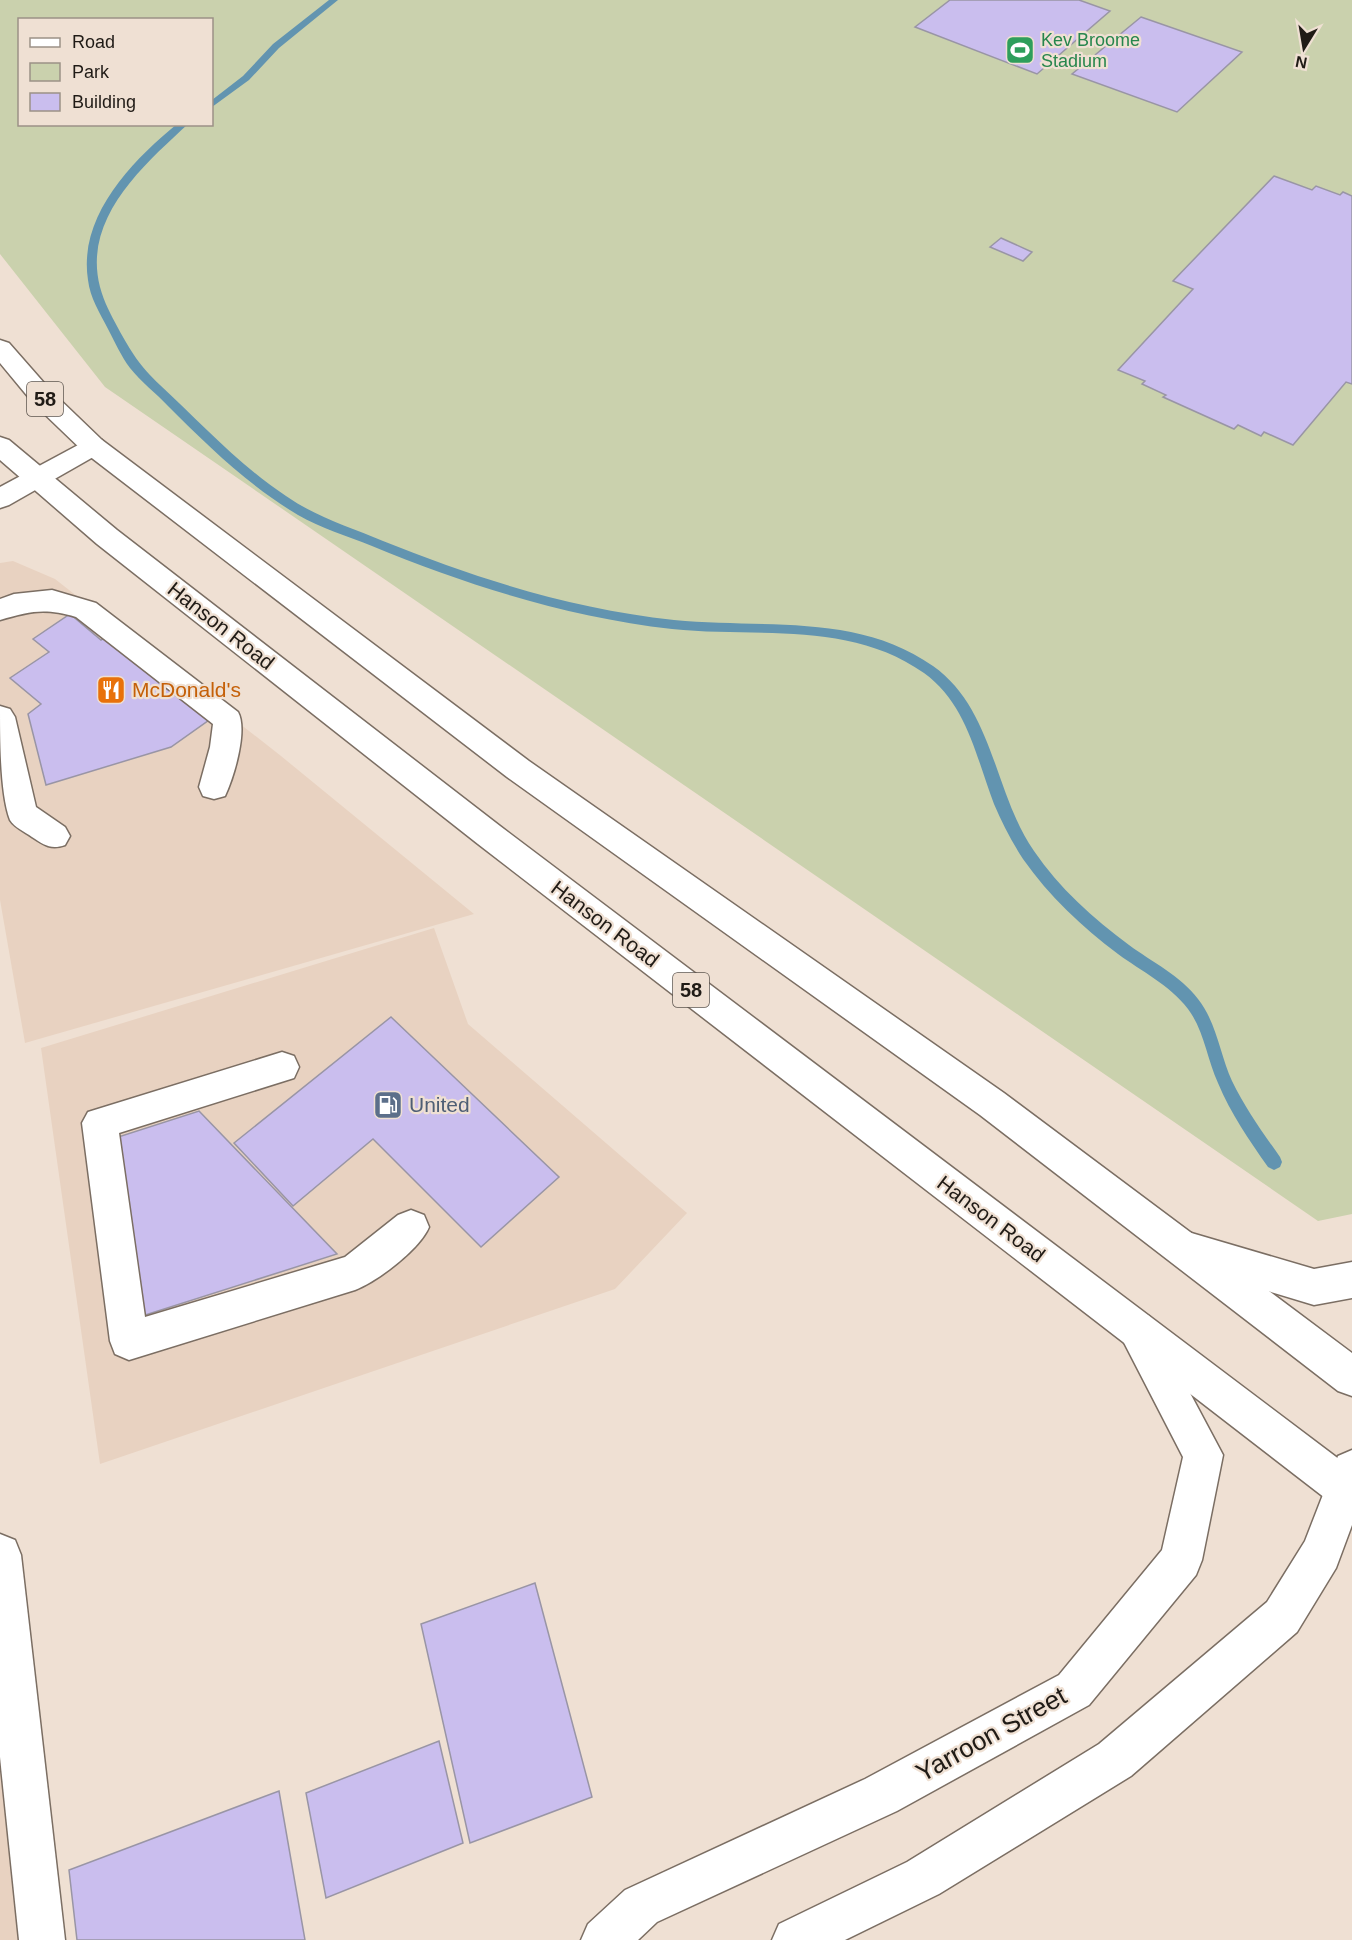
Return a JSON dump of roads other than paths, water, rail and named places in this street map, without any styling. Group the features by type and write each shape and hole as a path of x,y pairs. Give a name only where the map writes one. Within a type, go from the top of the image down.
{"main road":[{"name":"58","path":"0,348 44,398 93,446 518,769 992,1104 1352,1377"},
{"name":"58","path":"0,446 36,478"},
{"path":"0,499 93,446"},
{"name":"Hanson Road","path":"36,478 107,537 489,836 1136,1329 1350,1484"},
{"path":"0,610 14,604 52,600 86,610 228,720 225,747 214,787"},
{"path":"0,717 22,814 54,836"},
{"path":"282,1067 100,1123 129,1341 355,1272 411,1227"},
{"path":"1184,1249 1314,1287 1352,1280"},
{"name":"Yarroon Street","path":"604,1940 641,1906 881,1795 1074,1689 1181,1560 1203,1455 1136,1329"},
{"path":"795,1940 923,1878 1115,1760 1282,1617 1321,1553 1350,1484"},
{"path":"0,1556 42,1940"}],"waterway":[{"path":"213,103 246,78 276,46 334,0"},
{"path":"182,126 150,153 120,187 99,226 92,270 99,300 132,363 199,429 249,475 304,513 444,570 482,583 559,605 638,620 678,625 776,628 837,633 868,640 898,652 928,669 945,684 959,701 970,720 1001,804 1031,859 1059,893 1090,923 1170,982 1193,1004 1203,1021 1223,1078 1234,1100 1246,1122 1274,1162"}],"place":[{"name":"Kev Broome Stadium","path":"1020,50"},
{"name":"McDonald's","path":"111,690"},
{"name":"United","path":"388,1105"}]}
